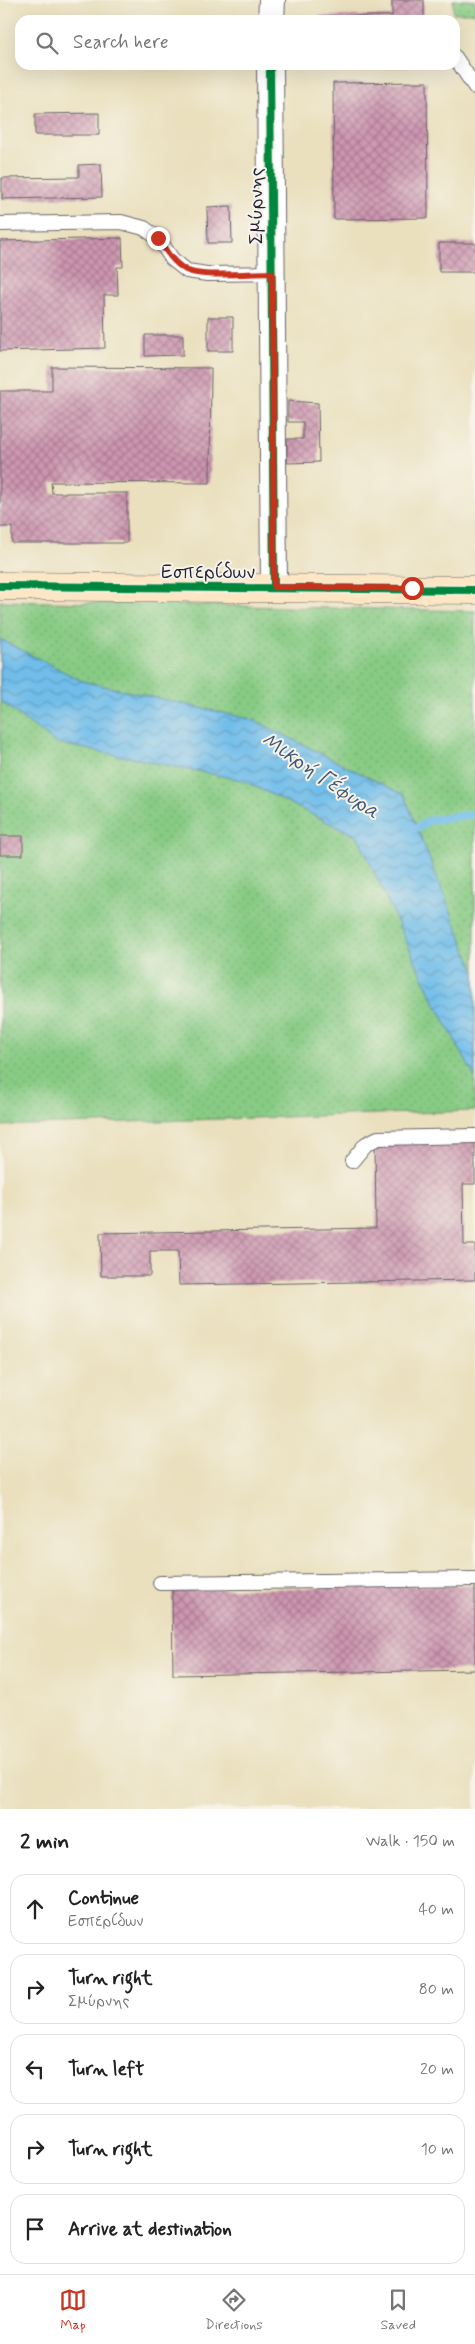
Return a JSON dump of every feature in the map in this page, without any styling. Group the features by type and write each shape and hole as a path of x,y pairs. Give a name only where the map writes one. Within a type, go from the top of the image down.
{"street":[{"path":"271,15 272,0"},
{"name":"Σμύρνης","path":"270,70 274,587"},
{"name":"Εσπερίδων","path":"0,586 475,590"}],"lane":[{"path":"460,64 475,87"},
{"path":"0,224 121,222 144,228 158,238 172,259 187,271 207,274 272,273"},
{"path":"352,1161 366,1144 378,1138 475,1136"},
{"path":"160,1583 475,1579"}],"green space":[{"path":"453,0 475,0 475,13 453,13"},
{"path":"0,601 475,611 475,1111 0,1126"}],"water":[{"name":"Μικρή Γέφυρα","path":"0,639 82,681 254,720 404,795 475,972 475,1078 432,997 358,837 242,780 56,743 0,701"}],"building":[{"path":"392,0 424,0 424,15 392,15"},
{"path":"427,82 428,218 334,219 333,83"},
{"path":"99,113 99,135 35,135 35,114"},
{"path":"101,164 102,197 2,199 2,178 79,177 79,165"},
{"path":"231,206 232,243 208,243 207,207"},
{"path":"122,238 123,267 117,267 118,295 104,295 105,348 0,351 0,241"},
{"path":"439,243 475,243 475,272 439,272"},
{"path":"208,317 233,317 233,351 208,351"},
{"path":"145,335 183,335 183,355 145,356"},
{"path":"52,367 211,368 210,483 51,482 52,493 127,493 127,543 12,543 12,527 0,527 0,391 52,391"},
{"path":"288,401 318,403 319,462 287,463 287,439 303,439 303,422 288,422"},
{"path":"0,836 23,836 23,855 0,855"},
{"path":"475,1141 475,1184 463,1184 464,1245 475,1245 475,1280 179,1285 178,1251 150,1251 150,1276 101,1276 100,1233 376,1228 375,1143"},
{"path":"475,1585 475,1670 173,1675 172,1590"}],"waterway":[{"path":"408,833 430,820 475,814"}],"cycle path":[{"path":"270,70 274,587"},
{"path":"0,586 475,590"}],"route":[{"path":"158,238 172,259 187,271 207,274 272,273 274,587 412,588"}]}
